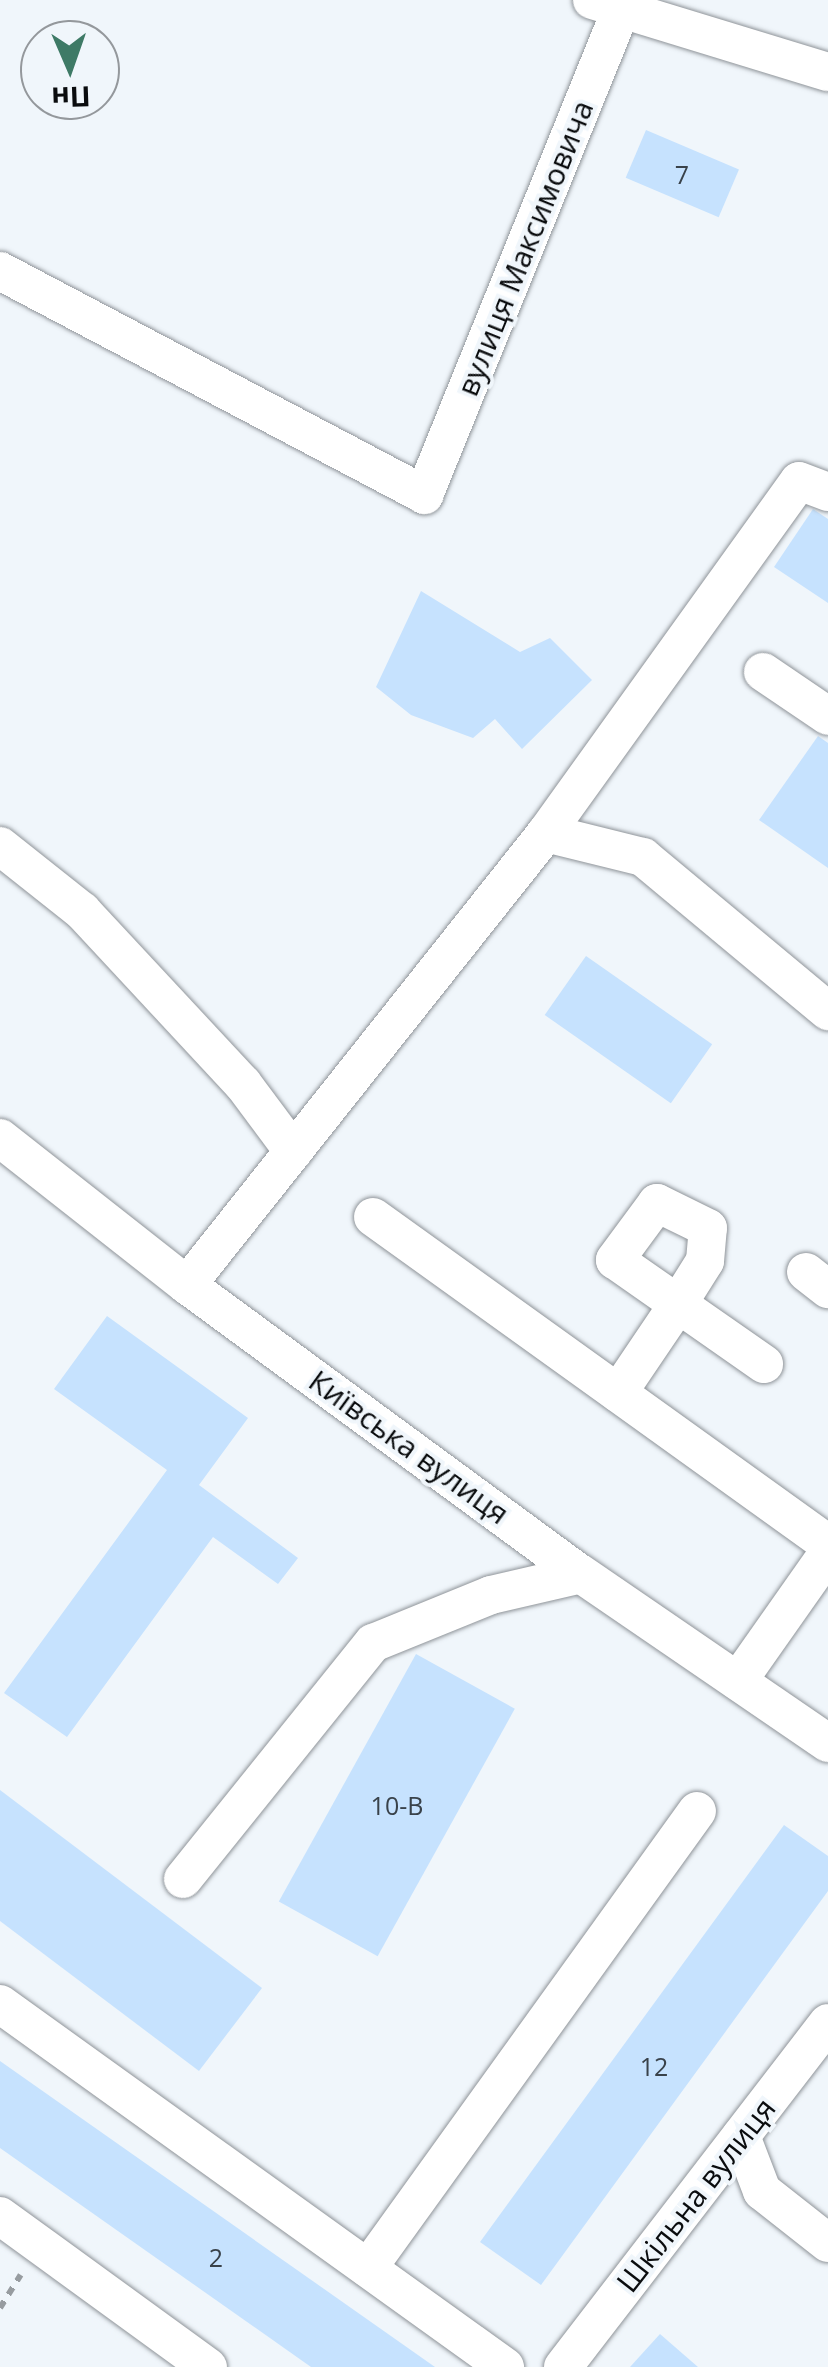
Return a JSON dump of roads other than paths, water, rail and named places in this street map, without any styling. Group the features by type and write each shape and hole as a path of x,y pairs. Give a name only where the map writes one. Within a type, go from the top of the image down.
{"street":[{"path":"612,4 828,72"},
{"name":"вулиця Максимовича","path":"0,271 424,495 612,4"},
{"path":"187,1285 546,832 799,481 828,492"},
{"path":"763,672 828,716"},
{"path":"546,832 643,857 828,1011"},
{"path":"0,846 82,911 243,1084 294,1150"},
{"name":"Київська вулиця","path":"0,1138 187,1285 581,1574 828,1743"},
{"path":"373,1217 828,1544"},
{"path":"618,1393 678,1304 764,1364"},
{"path":"738,1681 828,1553"},
{"path":"183,1879 374,1643 491,1595 581,1574"},
{"path":"368,2268 698,1812"},
{"path":"0,2004 505,2367"},
{"name":"Шкільна вулиця","path":"563,2367 828,2023"},
{"path":"741,2136 762,2191 828,2242"},
{"path":"0,2216 208,2367"}]}
